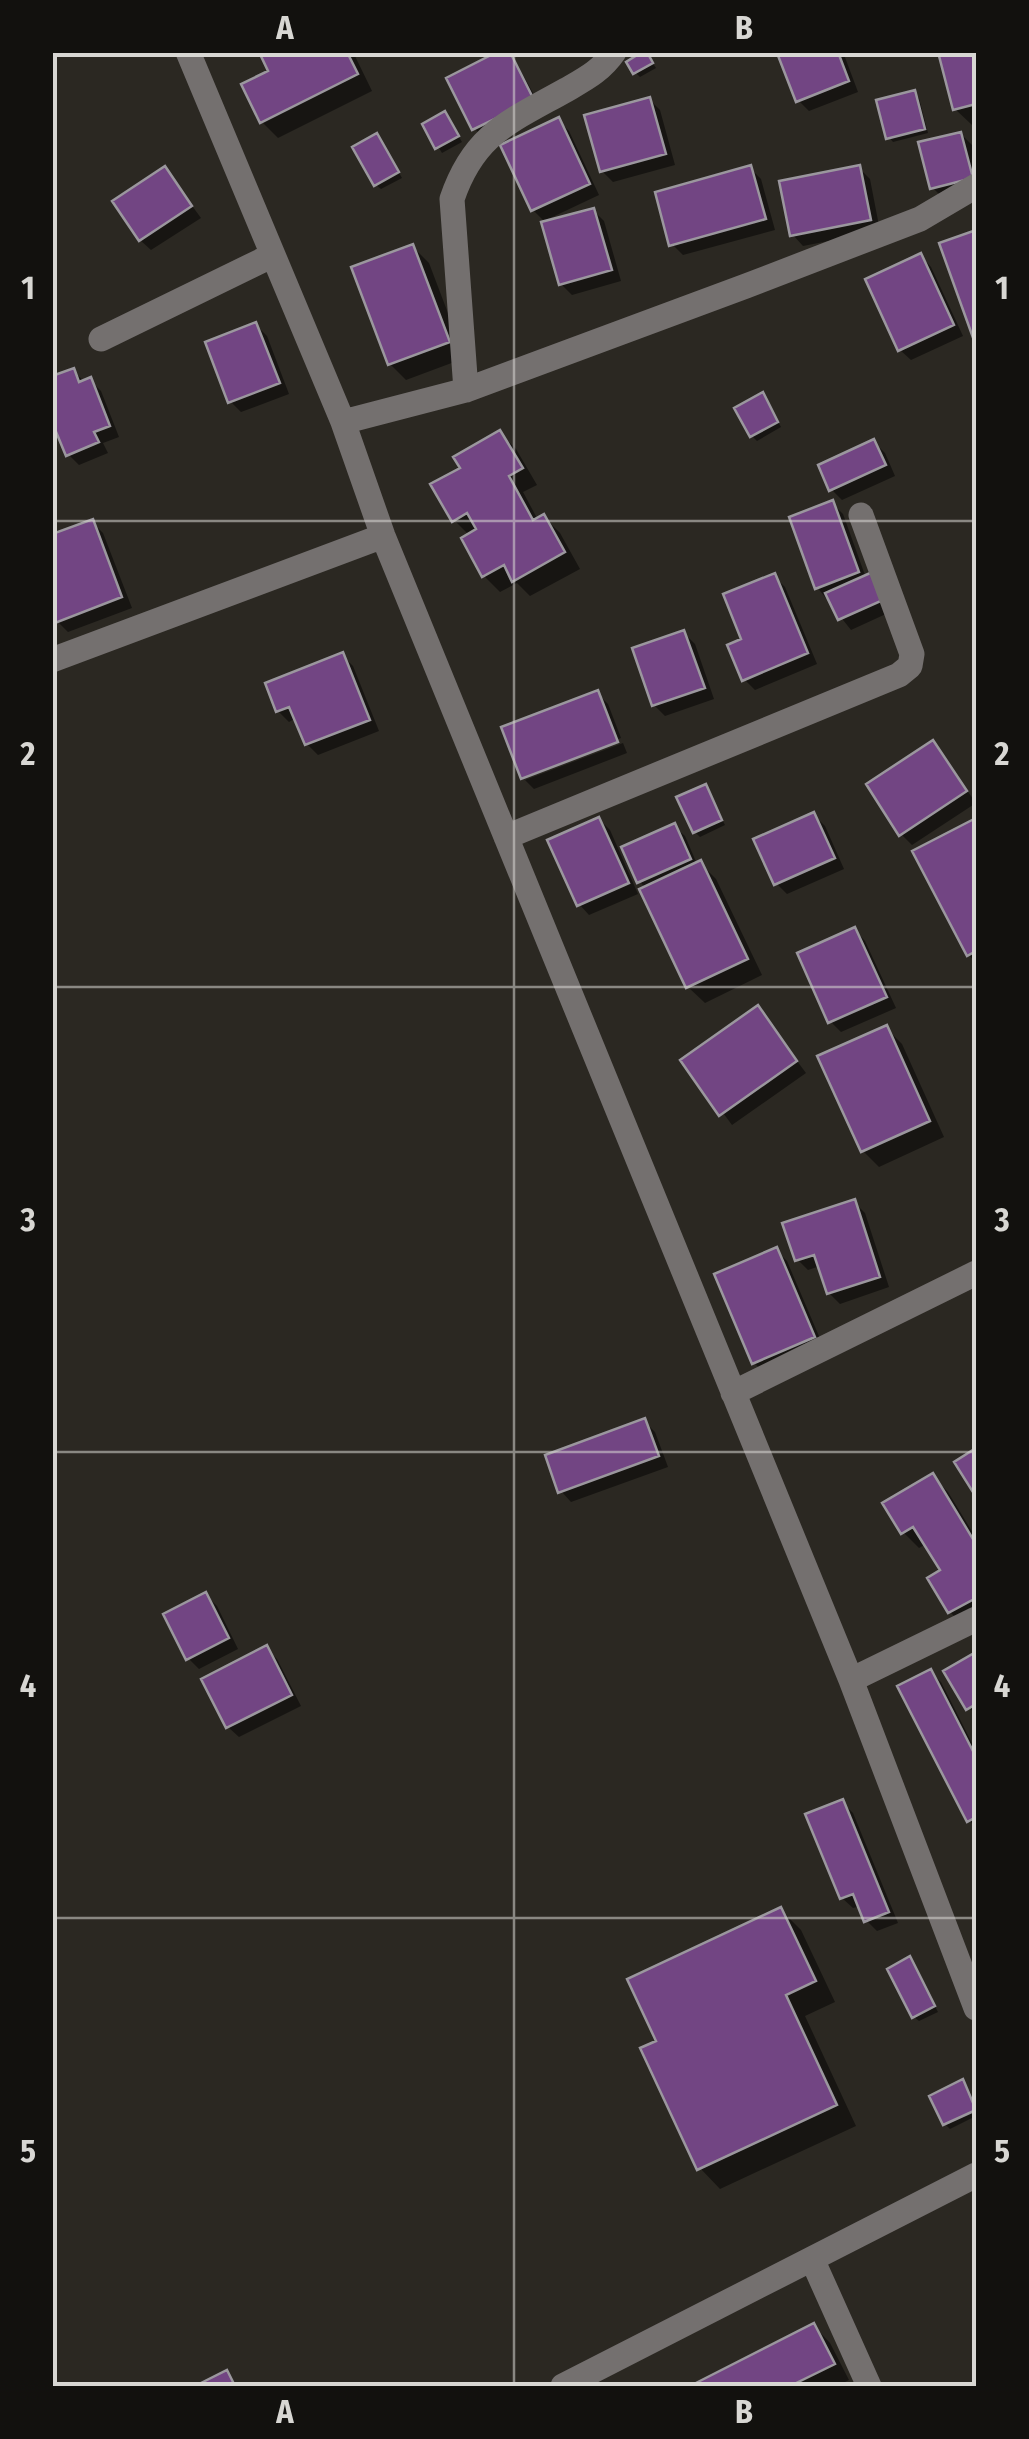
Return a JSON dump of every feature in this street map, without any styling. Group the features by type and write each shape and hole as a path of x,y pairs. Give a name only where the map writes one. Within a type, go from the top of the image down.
{"street":[{"path":"188,52 343,422 384,536 851,1680 976,2008"},
{"path":"466,390 452,198 462,169 473,152 499,128 602,69 614,52"},
{"path":"343,422 466,390 920,219 976,186"},
{"path":"101,339 273,255"},
{"path":"506,837 900,675 910,666 912,654 861,515"},
{"path":"52,660 384,536"},
{"path":"733,1393 976,1273"},
{"path":"851,1680 976,1619"},
{"path":"563,2386 976,2176"},
{"path":"812,2258 869,2386"}],"building":[{"path":"259,52 347,52 358,74 260,123 241,84 268,71"},
{"path":"497,52 510,52 534,100 472,130 446,78"},
{"path":"647,52 653,63 633,74 626,62"},
{"path":"838,52 849,81 796,102 777,53"},
{"path":"938,52 976,52 976,104 953,110"},
{"path":"915,90 925,129 886,139 876,100"},
{"path":"650,97 666,154 600,172 584,115"},
{"path":"445,111 459,136 435,149 422,124"},
{"path":"559,117 590,184 531,211 500,145"},
{"path":"961,132 973,178 930,189 918,142"},
{"path":"377,133 399,172 374,186 352,147"},
{"path":"751,165 766,219 669,246 655,192"},
{"path":"860,165 871,220 790,236 779,181"},
{"path":"165,166 192,206 139,241 112,201"},
{"path":"594,208 612,270 559,285 541,222"},
{"path":"976,230 976,346 939,243"},
{"path":"413,244 450,342 388,365 351,267"},
{"path":"921,253 954,325 898,351 865,279"},
{"path":"256,322 280,383 228,403 205,342"},
{"path":"74,368 79,382 91,377 110,426 94,432 99,442 66,456 52,422 52,376"},
{"path":"763,392 778,422 750,437 734,408"},
{"path":"500,430 523,468 509,476 533,520 544,514 565,552 512,582 504,565 482,577 461,538 476,529 467,513 452,522 430,484 460,468 453,457"},
{"path":"874,439 886,465 829,491 818,465"},
{"path":"833,500 859,572 815,589 789,517"},
{"path":"93,519 122,597 55,623 52,534"},
{"path":"877,570 890,597 838,620 825,593"},
{"path":"775,573 808,653 742,681 727,645 741,639 723,594"},
{"path":"684,630 705,688 652,706 632,648"},
{"path":"343,652 370,720 305,745 289,707 276,712 265,683"},
{"path":"598,690 618,742 521,779 501,727"},
{"path":"933,740 967,791 899,836 866,784"},
{"path":"706,784 722,820 693,833 676,797"},
{"path":"814,812 835,858 774,885 753,839"},
{"path":"599,817 629,883 577,906 547,840"},
{"path":"976,818 976,951 967,956 912,851"},
{"path":"675,823 691,859 637,883 621,847"},
{"path":"701,860 748,959 686,988 639,889"},
{"path":"855,927 887,997 828,1023 797,953"},
{"path":"758,1005 797,1061 719,1116 680,1060"},
{"path":"887,1025 930,1121 861,1152 817,1056"},
{"path":"855,1199 880,1277 827,1294 814,1255 795,1261 782,1223"},
{"path":"777,1247 815,1337 752,1364 714,1274"},
{"path":"645,1418 659,1456 558,1493 545,1455"},
{"path":"976,1448 976,1497 954,1462"},
{"path":"933,1473 976,1544 976,1598 948,1613 927,1578 940,1570 913,1527 901,1534 882,1503"},
{"path":"206,1592 229,1638 186,1660 163,1614"},
{"path":"267,1645 292,1695 226,1728 201,1679"},
{"path":"976,1652 976,1704 966,1710 943,1671"},
{"path":"931,1669 976,1757 976,1817 967,1822 897,1686"},
{"path":"843,1799 889,1912 864,1922 853,1894 840,1899 805,1814"},
{"path":"781,1907 816,1981 786,1995 837,2105 697,2170 640,2048 656,2041 627,1979"},
{"path":"910,1956 935,2006 912,2018 887,1969"},
{"path":"963,2079 976,2110 943,2125 929,2096"},
{"path":"814,2323 835,2364 790,2386 690,2386"},
{"path":"227,2370 235,2386 195,2386"}]}
